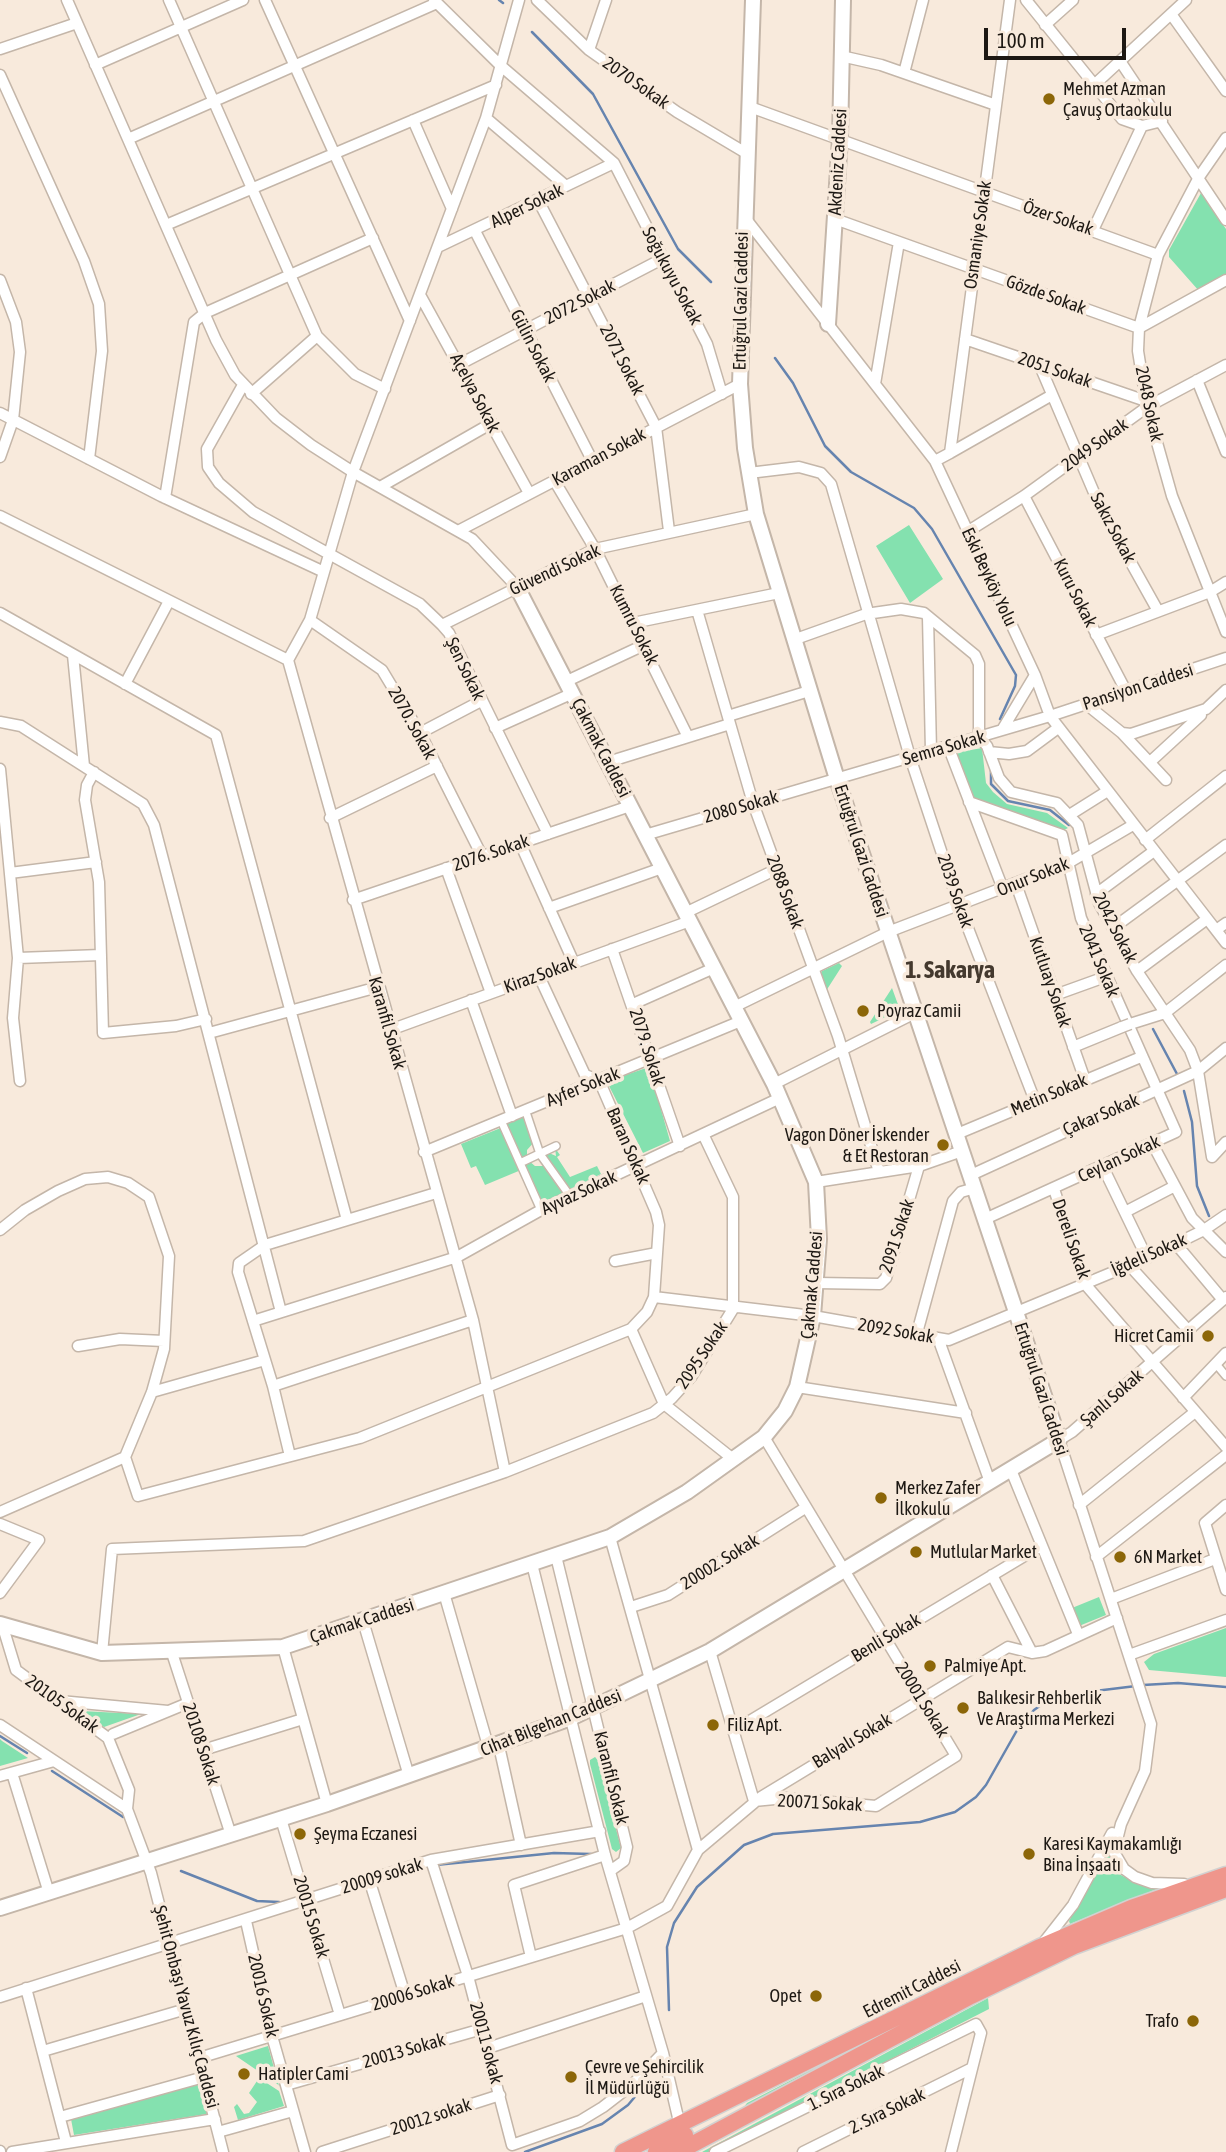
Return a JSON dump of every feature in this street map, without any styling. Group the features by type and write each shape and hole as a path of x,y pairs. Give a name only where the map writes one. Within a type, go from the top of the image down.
{"highway":[{"name":"Edremit Caddesi","path":"623,2152 761,2087 1040,1947 1131,1908 1226,1875"},
{"name":"Edremit Caddesi","path":"678,2152 994,1985 1073,1947 1226,1889"},
{"path":"656,2152 709,2123 761,2087"}],"main road":[{"name":"Ertuğrul Gazi Caddesi","path":"753,0 743,215 740,384 756,514 837,779 1059,1440"},
{"name":"Akdeniz Caddesi","path":"828,324 840,138 843,0"},
{"name":"Çakmak Caddesi","path":"1,1624 102,1653 172,1653 284,1647 610,1536 687,1492 764,1437 785,1411 797,1387 813,1317 819,1240 816,1182 777,1091 517,587"},
{"name":"Cihat Bilgehan Caddesi","path":"0,1908 327,1804 494,1748 571,1718 710,1651 1059,1440"}],"street":[{"path":"67,0 205,313 243,385 293,432 353,472 472,539 517,587"},
{"path":"169,0 317,336 355,374 384,389"},
{"path":"95,65 243,0"},
{"path":"265,0 410,321"},
{"path":"0,516 288,660 310,620 353,472 486,118 519,0"},
{"name":"2070 Sokak","path":"537,0 589,50 677,112 746,153"},
{"path":"589,50 606,0"},
{"path":"904,73 923,0"},
{"name":"Osmaniye Sokak","path":"950,453 1010,0"},
{"path":"1026,0 1122,119 1142,126 1161,121"},
{"path":"1045,25 1073,0"},
{"path":"1093,86 1186,0"},
{"path":"128,139 436,1 500,66 614,163"},
{"path":"1171,14 1226,91"},
{"path":"0,50 77,23"},
{"path":"841,56 904,73 996,105"},
{"path":"1120,61 1226,220"},
{"path":"0,75 84,261 99,304 102,351 89,458"},
{"path":"166,225 496,85"},
{"name":"Özer Sokak","path":"750,107 1093,230 1158,256"},
{"path":"486,118 566,186"},
{"path":"414,120 452,209"},
{"path":"1093,230 1142,126"},
{"name":"2048 Sokak","path":"1226,138 1199,177 1158,256 1139,328 1138,351 1146,404 1172,496 1226,632"},
{"name":"Alper Sokak","path":"438,247 614,163"},
{"name":"Soğukuyu Sokak","path":"614,163 707,344 722,394"},
{"name":"2071 Sokak","path":"538,200 656,426 669,531"},
{"name":"Eski Beyköy Yolu","path":"743,215 935,461 1035,676 1050,716 1106,792 1226,943"},
{"name":"Gözde Sokak","path":"835,219 1139,328"},
{"name":"Gülin Sokak","path":"475,231 592,460"},
{"path":"165,498 194,322 205,313 373,239"},
{"path":"875,384 899,242"},
{"name":"2072 Sokak","path":"460,364 662,259"},
{"path":"0,280 16,322 20,352 13,420 0,457"},
{"path":"1139,328 1226,280"},
{"name":"Açelya Sokak","path":"420,295 529,493"},
{"path":"251,394 317,336"},
{"name":"2051 Sokak","path":"965,339 1146,404"},
{"name":"2049 Sokak","path":"968,532 1024,496 1146,404 1226,365"},
{"name":"Sakız Sokak","path":"1040,366 1101,509 1158,611"},
{"path":"1197,380 1226,452"},
{"name":"Karaman Sokak","path":"458,531 740,384"},
{"name":"Şen Sokak","path":"243,385 207,449 208,467 219,483 253,512 420,604 442,625 449,633 548,834"},
{"path":"935,461 1052,395"},
{"path":"0,413 165,498 324,572"},
{"path":"380,488 492,423"},
{"name":"2039 Sokak","path":"749,473 799,467 827,476 866,614 959,905 1035,1101"},
{"name":"Kumru Sokak","path":"554,480 595,549 688,737"},
{"name":"Kuru Sokak","path":"1024,496 1126,691"},
{"name":"Güvendi Sokak","path":"442,625 595,549 756,514"},
{"path":"1096,635 1210,592 1226,582"},
{"path":"633,622 779,593"},
{"path":"125,684 169,601"},
{"path":"793,640 866,614 901,609 928,617 975,655 979,664 979,737 989,752 999,778 1011,792 1058,803 1071,814 1106,792"},
{"name":"2088 Sokak","path":"697,610 754,803 838,1036 840,1050 879,1172"},
{"path":"0,613 216,735 347,1220"},
{"path":"928,617 931,751"},
{"name":"2070. Sokak","path":"310,620 382,670 420,733 482,856"},
{"path":"495,728 644,645"},
{"path":"73,654 84,766"},
{"name":"Pansiyon Caddesi","path":"1050,716 1226,658"},
{"name":"Karanfil Sokak","path":"288,660 377,988 474,1320 489,1385 487,1395 505,1472"},
{"path":"1002,730 1035,676"},
{"path":"1150,762 1226,690"},
{"path":"608,762 688,737 809,691"},
{"path":"420,733 481,701"},
{"path":"1086,704 1122,733 1166,780"},
{"path":"1122,733 1144,732 1206,709"},
{"name":"Semra Sokak","path":"837,779 1050,716"},
{"path":"0,722 21,726 143,804 154,825 281,1312"},
{"path":"989,752 1015,754 1027,751 1058,728"},
{"path":"948,746 1003,889"},
{"path":"330,818 437,766"},
{"path":"0,769 18,958 13,1018 20,1081"},
{"path":"94,772 87,785 85,800 96,862 102,955 103,1033 176,1026 206,1019"},
{"path":"1145,840 1226,776"},
{"name":"2080 Sokak","path":"645,835 837,779"},
{"name":"2041 Sokak","path":"970,802 1062,835 1081,918 1176,1132"},
{"name":"2076. Sokak","path":"353,900 630,806"},
{"name":"2042 Sokak","path":"1071,814 1083,839 1096,894 1138,971 1190,1050 1198,1071 1212,1157 1226,1142"},
{"name":"Onur Sokak","path":"734,1007 888,932 1070,862 1133,825"},
{"path":"520,843 574,963"},
{"path":"1114,928 1226,845"},
{"path":"1096,894 1153,851"},
{"path":"10,873 96,862"},
{"path":"446,868 491,993"},
{"path":"549,908 662,868"},
{"name":"Kiraz Sokak","path":"390,1030 612,949 688,917 777,869"},
{"name":"Kutluay Sokak","path":"1016,884 1085,1080"},
{"path":"1138,971 1207,919"},
{"path":"1216,930 1226,923"},
{"name":"2079. Sokak","path":"612,949 680,1146"},
{"path":"18,958 102,955"},
{"path":"1073,1047 1126,1025 1165,1013 1226,964"},
{"path":"633,1004 714,968"},
{"name":"Baran Sokak","path":"539,975 585,1075 599,1080 638,1166 659,1225 654,1297"},
{"path":"1055,995 1105,977"},
{"path":"209,1033 377,988"},
{"path":"471,1000 512,1116"},
{"name":"Ayvaz Sokak","path":"253,1321 457,1257 541,1209 703,1135 840,1050 915,1013"},
{"name":"Ayfer Sokak","path":"424,1152 741,1021"},
{"name":"Çakar Sokak","path":"916,1333 953,1201 961,1192 973,1182 1198,1071 1226,1048"},
{"name":"Metin Sokak","path":"957,1134 1141,1057"},
{"path":"527,1115 540,1154 570,1196"},
{"path":"503,1125 541,1209"},
{"name":"Ceylan Sokak","path":"985,1219 1176,1132"},
{"name":"2095 Sokak","path":"102,1653 112,1549 304,1541 505,1472 653,1413 664,1405 691,1377 733,1309 733,1197 703,1135"},
{"path":"1152,1143 1192,1218 1226,1252"},
{"path":"520,1163 556,1146"},
{"path":"816,1182 919,1166 962,1151"},
{"name":"2091 Sokak","path":"816,1283 880,1284 887,1278 919,1166"},
{"path":"1103,1167 1147,1258"},
{"path":"0,1230 25,1210 85,1179 108,1177 128,1183 149,1197 169,1256 164,1341 152,1392 125,1457 138,1496 360,1438 631,1329 647,1312 654,1297"},
{"path":"1125,1212 1175,1186"},
{"name":"Dereli Sokak","path":"1054,1189 1085,1284 1226,1447"},
{"path":"290,1456 273,1386 238,1272 239,1263 265,1245 436,1193"},
{"name":"İğdeli Sokak","path":"1016,1312 1147,1258 1205,1230 1226,1215"},
{"path":"1177,1244 1225,1298"},
{"path":"615,1261 657,1253"},
{"path":"1129,1265 1189,1331"},
{"name":"2092 Sokak","path":"654,1297 813,1317 949,1340 1016,1312"},
{"name":"Şanlı Sokak","path":"1059,1440 1154,1362 1225,1298"},
{"path":"273,1386 474,1320"},
{"path":"631,1329 664,1405 733,1459"},
{"path":"938,1338 990,1482"},
{"path":"78,1346 129,1339 164,1341"},
{"path":"1183,1398 1226,1353"},
{"path":"152,1392 265,1360"},
{"path":"1216,1364 1226,1376"},
{"path":"797,1387 966,1413"},
{"path":"1079,1505 1195,1412"},
{"name":"20001 Sokak","path":"764,1437 956,1756"},
{"name":"Ertuğrul Gazi Caddesi","path":"1059,1440 1148,1706 1151,1724 1149,1755 1133,1796"},
{"path":"1096,1557 1226,1455"},
{"path":"0,1512 125,1457"},
{"path":"1011,1470 1078,1634"},
{"path":"1226,1505 1205,1523 1226,1590"},
{"name":"20002. Sokak","path":"631,1607 668,1595 805,1508"},
{"path":"0,1524 39,1540 0,1592"},
{"path":"610,1536 698,1850"},
{"name":"Benli Sokak","path":"733,1731 1041,1546"},
{"name":"Karanfil Sokak","path":"556,1556 627,1847 624,1861 610,1871"},
{"path":"1111,1599 1215,1559"},
{"name":"Karanfil Sokak","path":"532,1564 605,1855 663,2053 680,2126"},
{"path":"992,1575 1032,1653"},
{"path":"444,1593 522,1845"},
{"name":"Balyalı Sokak","path":"627,1928 667,1906 698,1850 754,1801 1008,1647 1032,1653 1045,1651 1117,1618"},
{"path":"1129,1655 1226,1619"},
{"path":"363,1621 410,1776"},
{"name":"20105 Sokak","path":"1,1624 16,1670 108,1738 129,1790 127,1809 147,1861"},
{"path":"284,1647 327,1804"},
{"path":"710,1651 754,1801"},
{"name":"20108 Sokak","path":"172,1653 231,1835"},
{"path":"58,1701 168,1711"},
{"path":"113,1734 188,1703"},
{"path":"203,1750 303,1719"},
{"path":"0,1725 127,1809"},
{"name":"20071 Sokak","path":"754,1801 785,1798 876,1806 956,1756"},
{"path":"0,1776 54,1761"},
{"path":"12,1773 49,1893"},
{"path":"1133,1796 1114,1843 1117,1859 1124,1870 1152,1883 1173,1885 1205,1882"},
{"path":"1040,1947 1073,1905 1133,1796"},
{"name":"20015 Sokak","path":"281,1819 340,2015"},
{"name":"20009 sokak","path":"0,1997 306,1900 432,1864 600,1830"},
{"path":"531,1957 514,1885 605,1855"},
{"name":"Şehit Onbaşı Yavuz Kılıç Caddesi","path":"147,1861 223,2152"},
{"name":"20011 sokak","path":"432,1864 468,1976 512,2145 580,2121 603,2108 634,2083 663,2053"},
{"path":"370,1883 405,1995"},
{"name":"20016 Sokak","path":"246,1921 272,2036 305,2152"},
{"name":"20006 Sokak","path":"199,2058 627,1928"},
{"path":"26,1989 66,2142"},
{"path":"488,2048 646,1996"},
{"path":"43,2051 187,2009"},
{"name":"1. Sıra Sokak","path":"722,2151 976,2024 981,2032 970,2069"},
{"name":"20013 Sokak","path":"286,2085 482,2029"},
{"path":"950,2152 970,2069"},
{"name":"2. Sıra Sokak","path":"803,2152 970,2069"},
{"path":"60,2118 204,2077"},
{"name":"20012 sokak","path":"322,2152 500,2095"},
{"path":"218,2132 293,2111"},
{"path":"12,2152 215,2119"}],"green space":[{"path":"1201,193 1226,229 1226,276 1199,291 1169,257 1169,250"},
{"path":"909,525 943,579 910,603 876,546"},
{"path":"982,748 986,783 993,792 1007,804 1047,813 1068,828 1060,832 973,799 954,753"},
{"path":"839,963 842,966 826,991 820,975 822,971"},
{"path":"892,988 900,1010 871,1024 870,1022"},
{"path":"649,1067 670,1141 643,1153 608,1081"},
{"path":"525,1116 535,1141 527,1150 527,1158 521,1161 505,1124"},
{"path":"503,1127 521,1170 485,1185 476,1166 471,1168 461,1144"},
{"path":"555,1148 560,1155 557,1157 570,1177 597,1166 601,1174 568,1190 545,1157 549,1153 556,1156"},
{"path":"529,1161 535,1166 547,1166 565,1192 540,1204 523,1164"},
{"path":"1099,1597 1106,1615 1079,1626 1072,1608"},
{"path":"1226,1628 1226,1677 1149,1670 1144,1662 1154,1654"},
{"path":"81,1711 141,1714 104,1727"},
{"path":"0,1739 2,1741 28,1758 0,1766"},
{"path":"595,1757 621,1848 616,1852 612,1849 590,1764 590,1760"},
{"path":"1109,1848 1117,1873 1140,1885 1157,1889 1070,1924 1069,1921"},
{"path":"1022,1961 741,2111 747,2103"},
{"path":"988,1998 989,2009 709,2152 702,2152"},
{"path":"268,2046 279,2085 236,2056"},
{"path":"259,2078 279,2091 284,2106 238,2120 234,2107 237,2104 244,2114 249,2113 257,2102 249,2093"},
{"path":"198,2083 207,2114 74,2135 71,2119"}],"waterway":[{"path":"499,0 503,3"},
{"path":"532,32 593,94 678,249 711,282"},
{"path":"775,358 793,383 825,446 851,472 914,508 932,529 1016,675 1015,686 1000,719"},
{"path":"991,765 991,784 1008,801 1050,810 1069,825"},
{"path":"1153,1029 1177,1074"},
{"path":"1184,1091 1192,1122 1197,1186 1209,1216"},
{"path":"1143,1685 1178,1683 1226,1687"},
{"path":"669,2010 667,1947 674,1923 697,1887 744,1845 773,1834 920,1822 955,1812 976,1797 986,1785 1016,1732 1034,1710 1054,1696 1136,1686"},
{"path":"0,1736 27,1753"},
{"path":"52,1771 123,1817"},
{"path":"436,1865 554,1853 591,1854"},
{"path":"181,1871 257,1901 279,1902"},
{"path":"525,2152 602,2124 628,2105 649,2080"}],"place":[{"name":"Mehmet Azman Çavuş Ortaokulu","path":"1049,99"},
{"name":"Poyraz Camii","path":"863,1011"},
{"name":"Vagon Döner İskender & Et Restoran","path":"943,1145"},
{"name":"Hicret Camii","path":"1208,1336"},
{"name":"Merkez Zafer İlkokulu","path":"881,1498"},
{"name":"Mutlular Market","path":"916,1552"},
{"name":"6N Market","path":"1120,1557"},
{"name":"Palmiye Apt.","path":"930,1666"},
{"name":"Balıkesir Rehberlik Ve Araştırma Merkezi","path":"963,1708"},
{"name":"Filiz Apt.","path":"713,1725"},
{"name":"Şeyma Eczanesi","path":"300,1834"},
{"name":"Karesi Kaymakamlığı Bina İnşaatı","path":"1029,1854"},
{"name":"Opet","path":"816,1996"},
{"name":"Trafo","path":"1193,2021"},
{"name":"Hatipler Cami","path":"244,2074"},
{"name":"Çevre ve Şehircilik İl Müdürlüğü","path":"571,2077"}],"district":[{"name":"1. Sakarya","path":"950,970"}]}
